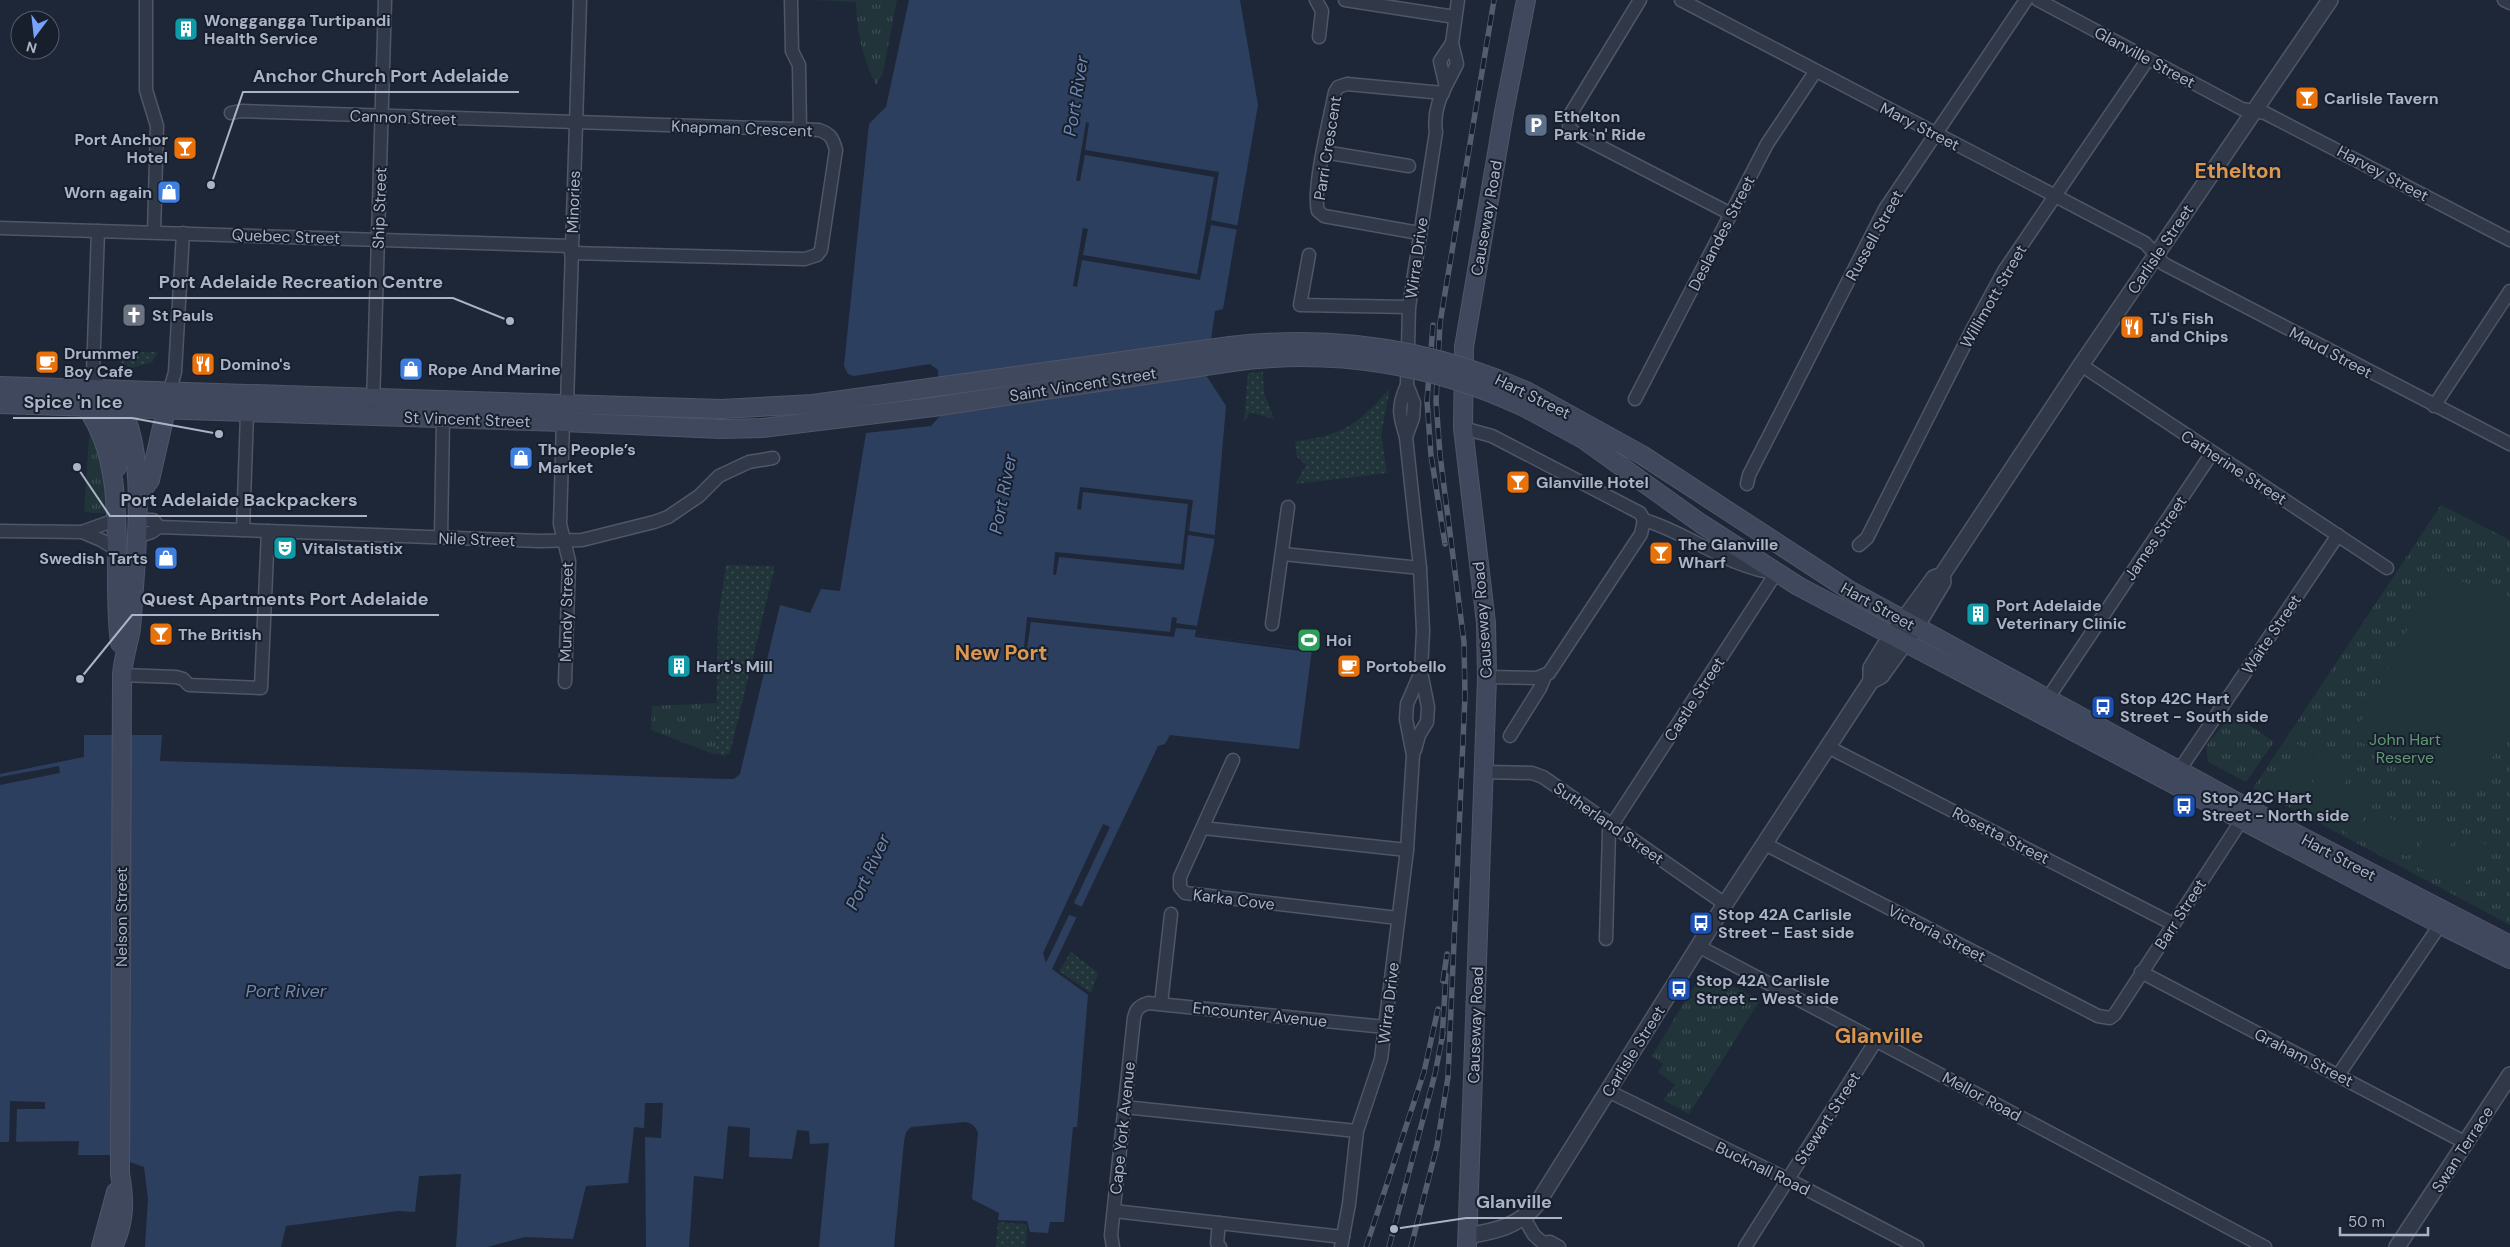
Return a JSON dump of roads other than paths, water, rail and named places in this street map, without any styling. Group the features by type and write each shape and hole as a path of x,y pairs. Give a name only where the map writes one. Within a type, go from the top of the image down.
{"main road":[{"name":"Causeway Road","path":"1467,1242 1487,677 1486,623 1463,428 1464,347 1504,112 1526,0"},
{"name":"Saint Vincent Street","path":"932,386 1231,354"},
{"name":"Saint Vincent Street","path":"933,407 1231,354"},
{"name":"Hart Street","path":"1231,354 1264,358 1327,356 1391,364 1442,374 1527,400 1642,455 1827,578 2048,698 2175,777"},
{"name":"St Vincent Street","path":"0,386 721,409 787,407 932,386"},
{"path":"101,389 116,408"},
{"path":"137,498 150,480 170,390"},
{"name":"Hart Street","path":"1527,400 1700,523 1776,573 1898,639 2175,777 2444,919 2510,958"},
{"name":"St Vincent Street","path":"0,404 563,422 721,429 762,428 933,407"},
{"path":"563,422 567,404"},
{"path":"86,407 99,425 112,478"},
{"name":"Nelson Street","path":"114,1247 123,1221 125,1197 120,1174 122,668 112,478 120,459 116,408"},
{"name":"Nelson Street","path":"116,408 133,444 137,498 137,528 130,633 122,668"},
{"name":"Hart Street","path":"2444,919 2510,945"},
{"name":"Nelson Street","path":"101,1247 120,1174"}],"street":[{"path":"146,0 146,90 157,126 154,232"},
{"name":"Ship Street","path":"373,416 386,0"},
{"name":"Minories","path":"567,404 580,0"},
{"path":"792,0 792,51 799,65 800,130"},
{"path":"1316,0 1322,12 1319,36"},
{"path":"1344,0 1455,17"},
{"path":"1443,91 1457,64 1452,43 1458,0"},
{"path":"1640,0 1570,115 1568,124 1578,135 1730,214"},
{"name":"Mary Street","path":"1680,0 2145,243 2157,255"},
{"name":"Russell Street","path":"1747,484 1749,475 1886,209 2026,0"},
{"name":"Glanville Street","path":"2038,0 2242,109 2253,111"},
{"name":"Carlisle Street","path":"1467,1242 1524,1218 1536,1204 1698,946 1871,680 1871,668 1910,624 1934,578 1942,575 2253,111 2330,0"},
{"path":"2504,0 2510,3"},
{"name":"Willimott Street","path":"1859,545 1868,538 1972,330 2004,271 2148,59"},
{"name":"Deslandes Street","path":"1635,399 1767,144 1815,72"},
{"name":"Parri Crescent","path":"1419,233 1324,216 1318,211 1316,202 1324,152 1335,92 1338,87 1348,84 1443,91"},
{"name":"Wirra Drive","path":"1342,1242 1357,1131 1381,1058 1408,850 1413,755 1419,735 1427,722 1428,707 1421,672 1423,632 1420,568 1406,437 1413,418 1414,403 1407,385 1409,307 1436,132 1443,120 1445,102 1443,91"},
{"name":"Cannon Street","path":"231,114 241,111 575,123"},
{"name":"Harvey Street","path":"2253,111 2265,113 2510,240"},
{"name":"Knapman Crescent","path":"575,123 820,130 828,133 834,140 836,150 821,250 817,255 805,260"},
{"path":"1324,152 1410,166"},
{"name":"Quebec Street","path":"0,228 378,240 805,260"},
{"path":"98,231 93,373 101,389"},
{"path":"170,390 174,372 183,233"},
{"path":"1309,255 1300,305 1409,307"},
{"name":"Maud Street","path":"2157,255 2164,264 2510,444"},
{"path":"2434,406 2510,291"},
{"name":"Catherine Street","path":"2082,365 2387,568"},
{"path":"243,530 246,413"},
{"path":"441,538 443,418"},
{"name":"Mundy Street","path":"563,422 560,524 569,561 565,682"},
{"name":"Hart Street","path":"1463,428 1492,436 1640,513 1644,520 1664,526 1756,571 1776,573"},
{"name":"James Street","path":"2048,698 2212,453"},
{"name":"Nile Street","path":"137,528 153,520 160,527 441,538 582,540 668,517 699,496 719,476 749,462 773,458"},
{"path":"1272,624 1288,507"},
{"path":"0,531 82,532 115,520"},
{"path":"1510,736 1540,688 1545,676 1554,668 1641,534 1644,520"},
{"path":"122,668 176,677 183,679 189,685 261,688 268,531"},
{"path":"82,532 102,540 116,549"},
{"name":"Waite Street","path":"2175,777 2338,535"},
{"path":"1283,554 1420,568"},
{"name":"Castle Street","path":"1612,825 1776,573"},
{"name":"Wirra Drive","path":"1413,755 1406,719 1406,704 1421,672"},
{"path":"1487,677 1537,678 1545,676"},
{"name":"Rosetta Street","path":"1828,747 2174,924"},
{"name":"Karka Cove","path":"1233,760 1180,877 1180,887 1185,893 1398,918"},
{"name":"Sutherland Street","path":"1484,772 1537,774 1725,904"},
{"name":"Barr Street","path":"2110,1018 2116,1014 2141,972 2245,814"},
{"path":"1606,939 1609,831 1612,825"},
{"path":"1203,828 1408,850"},
{"name":"Victoria Street","path":"1765,844 2098,1016 2110,1018"},
{"path":"1161,1004 1171,914"},
{"path":"2339,1074 2444,919"},
{"name":"Mellor Road","path":"1698,946 1877,1039 2265,1247"},
{"name":"Graham Street","path":"2141,972 2339,1074 2466,1143"},
{"name":"Encounter Avenue","path":"1136,1009 1148,1003 1385,1027"},
{"name":"Cape York Avenue","path":"1113,1247 1111,1235 1136,1009"},
{"name":"Stewart Street","path":"1745,1247 1877,1039"},
{"name":"Swan Terrace","path":"2397,1247 2510,1075"},
{"name":"Bucknall Road","path":"1608,1091 1787,1179 1917,1247"},
{"path":"1124,1107 1357,1131"},
{"path":"1114,1212 1219,1223 1342,1242"},
{"path":"1524,1218 1534,1235 1543,1243 1557,1246"},
{"path":"1219,1223 1217,1244 1220,1247"}],"water":[{"name":"Port River","path":"909,0 1240,0 1258,105 1223,309 1215,311 1206,375 1226,406 1214,544 1195,635 1312,649 1299,749 1170,735 1165,744 1158,746 1052,969 1088,995 1077,1127 1073,1127 1064,1222 1050,1222 1048,1233 1030,1232 1027,1221 998,1220 999,1213 972,1199 978,1133 972,1125 966,1122 911,1127 906,1132 904,1141 894,1247 819,1247 829,1143 810,1144 809,1131 797,1130 792,1159 749,1157 750,1128 728,1126 723,1179 694,1176 689,1247 646,1247 645,1137 661,1138 663,1103 645,1103 644,1128 634,1127 628,1183 586,1186 573,1239 525,1237 487,1247 456,1247 461,1174 419,1176 415,1212 398,1211 286,1226 281,1247 145,1247 148,1199 144,1167 110,1155 78,1155 79,1141 0,1142 0,774 84,757 84,735 162,735 160,761 726,779 734,779 740,774 780,605 810,613 821,589 840,591 866,433 931,426 939,417 938,370 930,364 854,376 848,374 844,366 869,124 886,107"}],"railway":[{"path":"1411,1247 1437,1146 1448,1077 1465,696 1464,642 1440,455 1436,401 1440,323 1494,0"},
{"path":"1433,325 1427,401 1431,455 1445,544"},
{"path":"1443,981 1447,954"},
{"path":"1442,1039 1446,975"},
{"path":"1366,1247 1424,1072 1438,1009"},
{"path":"1389,1247 1435,1074 1443,1033"}],"place":[{"name":"Wonggangga Turtipandi Health Service","path":"186,29"},
{"name":"Carlisle Tavern","path":"2307,98"},
{"name":"Ethelton Park 'n' Ride","path":"1536,125"},
{"name":"Port Anchor Hotel","path":"185,148"},
{"name":"Anchor Church Port Adelaide","path":"211,185"},
{"name":"Worn again","path":"169,192"},
{"name":"St Pauls","path":"134,315"},
{"name":"Port Adelaide Recreation Centre","path":"510,321"},
{"name":"TJ's Fish and Chips","path":"2132,327"},
{"name":"Drummer Boy Cafe","path":"47,362"},
{"name":"Domino's","path":"203,364"},
{"name":"Rope And Marine","path":"411,369"},
{"name":"Spice 'n Ice","path":"219,434"},
{"name":"The People’s Market","path":"521,458"},
{"name":"Port Adelaide Backpackers","path":"77,467"},
{"name":"Glanville Hotel","path":"1518,482"},
{"name":"Vitalstatistix","path":"285,548"},
{"name":"The Glanville Wharf","path":"1661,553"},
{"name":"Swedish Tarts","path":"166,558"},
{"name":"Port Adelaide Veterinary Clinic","path":"1978,614"},
{"name":"The British","path":"161,634"},
{"name":"Hoi","path":"1309,640"},
{"name":"Hart's Mill","path":"679,666"},
{"name":"Portobello","path":"1349,666"},
{"name":"Quest Apartments Port Adelaide","path":"80,679"},
{"name":"Stop 42C Hart Street - South side","path":"2103,707"},
{"name":"Stop 42C Hart Street - North side","path":"2184,806"},
{"name":"Stop 42A Carlisle Street - East side","path":"1701,923"},
{"name":"Stop 42A Carlisle Street - West side","path":"1679,989"},
{"name":"Glanville","path":"1394,1229"}],"district":[{"name":"Ethelton","path":"2238,171"},
{"name":"New Port","path":"1001,653"},
{"name":"Glanville","path":"1879,1036"}],"park label":[{"name":"John Hart Reserve","path":"2405,748"}]}
